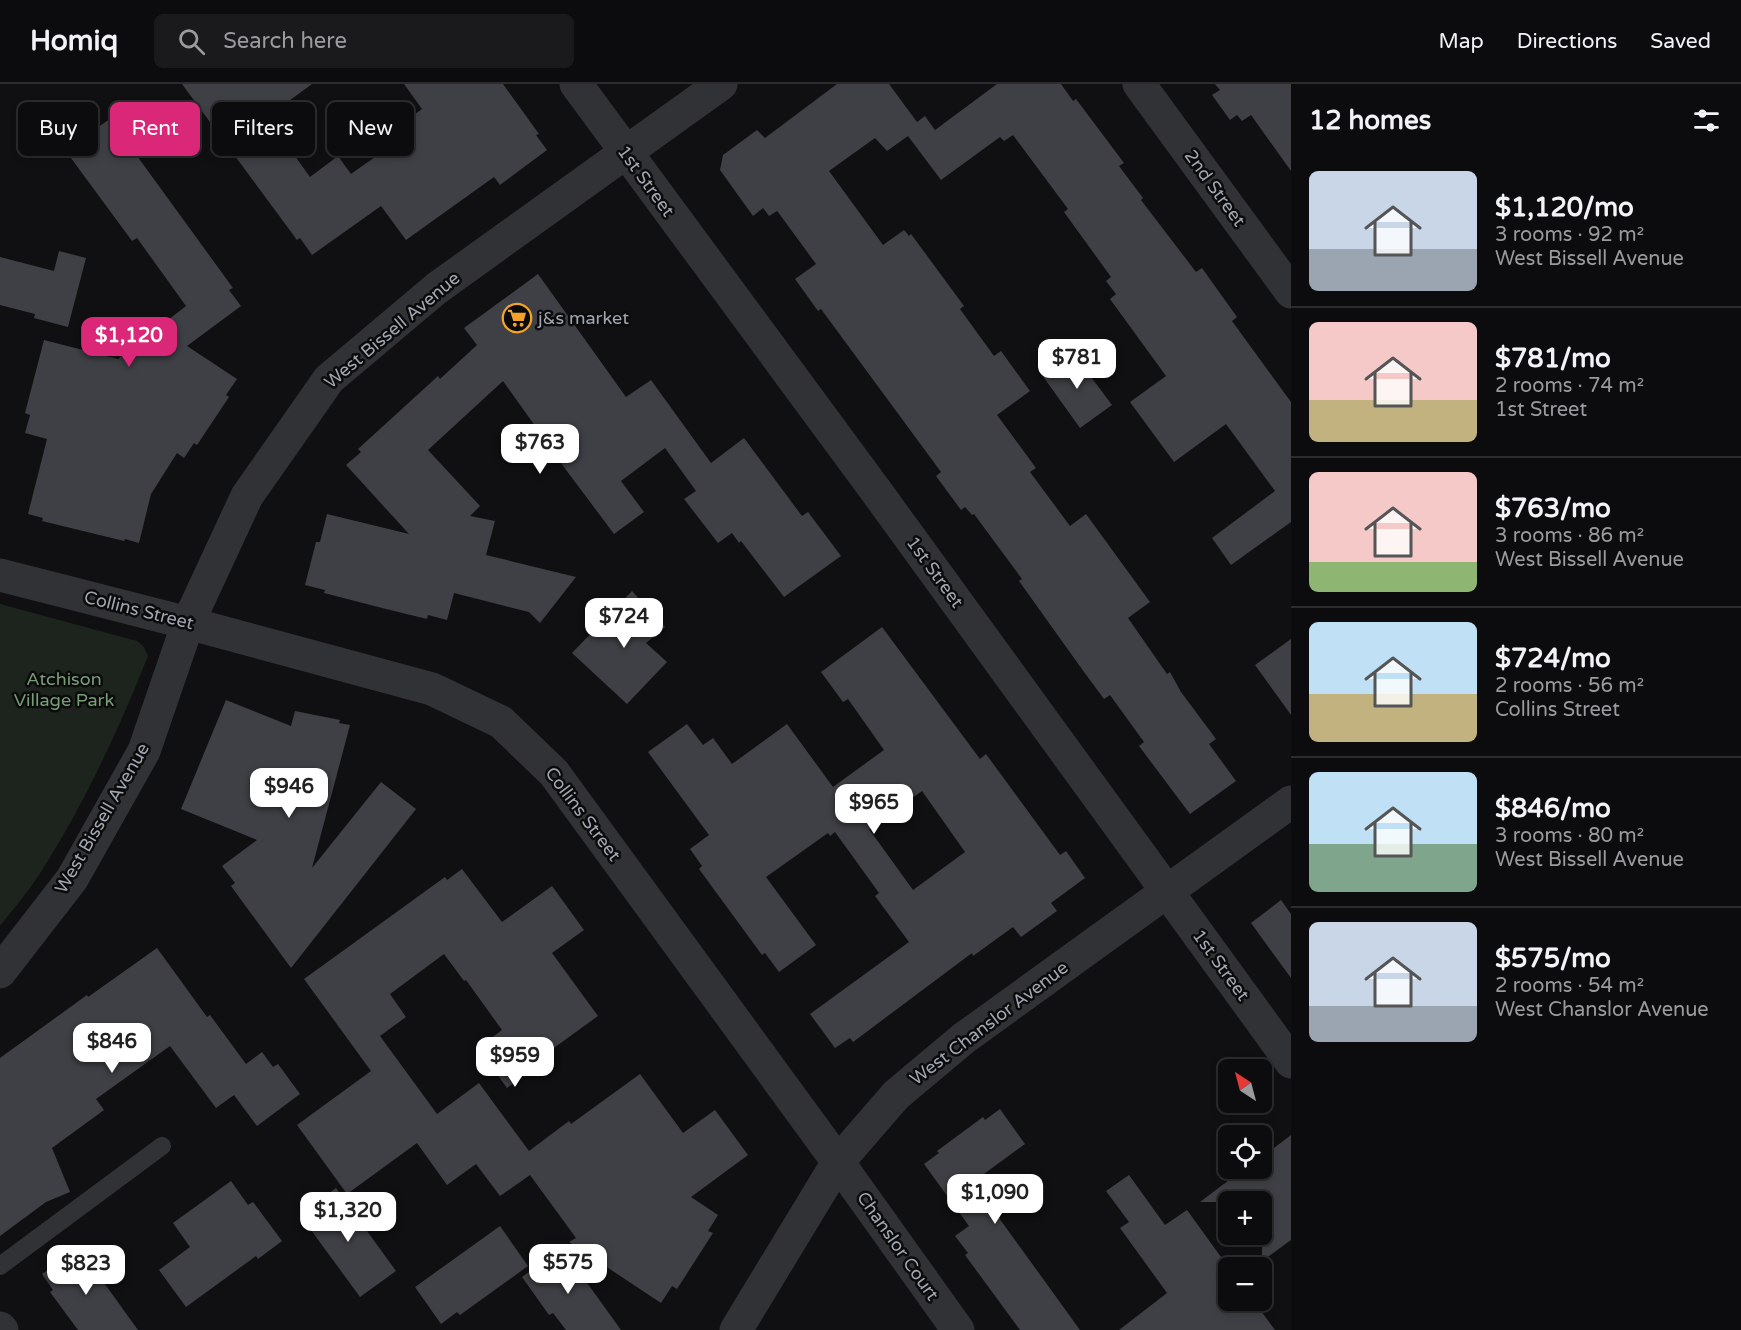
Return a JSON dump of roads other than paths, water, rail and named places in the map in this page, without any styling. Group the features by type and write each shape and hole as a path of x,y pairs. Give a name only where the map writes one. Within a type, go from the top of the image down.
{"street":[{"name":"1st Street","path":"576,84 876,490 1291,1062"},
{"name":"West Bissell Avenue","path":"0,972 72,879 144,751 188,623 247,496 329,379 437,288 721,84"},
{"name":"2nd Street","path":"1139,84 1291,292"},
{"name":"Collins Street","path":"0,575 432,689 501,722 554,773 838,1162"},
{"name":"West Chanslor Avenue","path":"736,1330 838,1162 896,1095 964,1038 1291,802"},
{"name":"Chanslor Court","path":"838,1162 958,1330"}],"lane":[{"path":"0,1266 162,1146"}],"place":[{"name":"j&s market","path":"517,318"}],"park label":[{"name":"Atchison Village Park","path":"64,689"}]}
